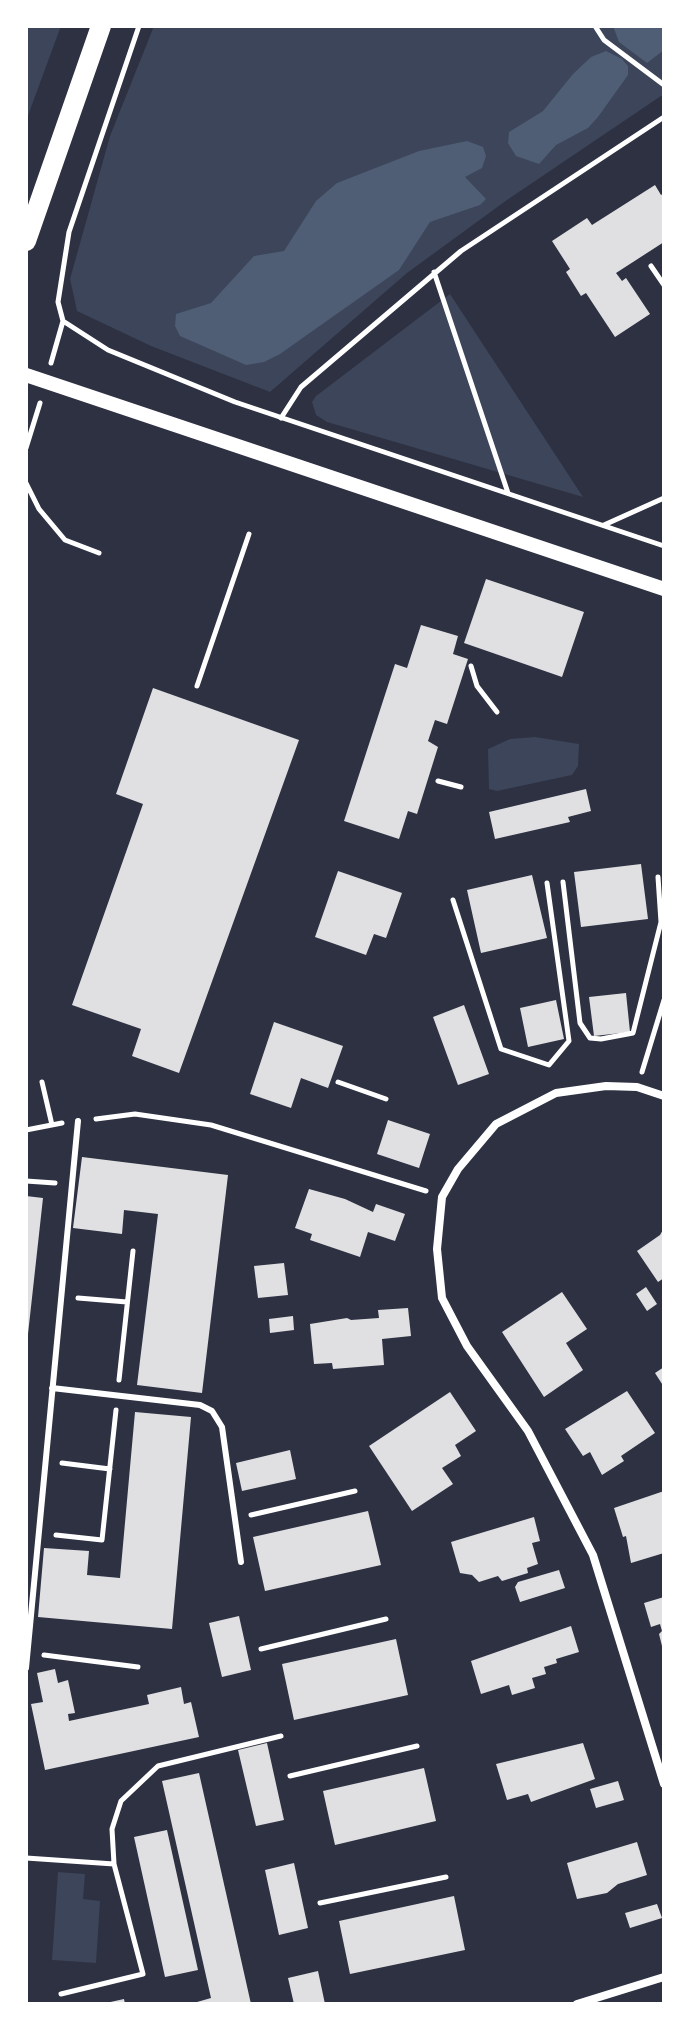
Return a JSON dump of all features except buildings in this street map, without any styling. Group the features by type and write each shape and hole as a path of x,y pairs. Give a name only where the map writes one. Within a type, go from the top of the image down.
{"main road":[{"path":"26,241 101,26"}],"street":[{"path":"26,375 664,589"},
{"path":"664,1096 637,1087 598,1086 556,1093 496,1124 458,1169 442,1197 437,1249 442,1298 467,1346 528,1431 593,1555 664,1784"},
{"path":"577,2004 664,1977"}],"lane":[{"path":"26,1668 78,1121"},
{"path":"52,1388 200,1405 212,1411 222,1427 241,1562"}],"path":[{"path":"26,448 63,321 58,302 69,232 139,26"},
{"path":"595,26 604,40 664,85"},
{"path":"281,418 301,387 434,272 501,221 664,117"},
{"path":"651,266 664,285"},
{"path":"434,272 508,493"},
{"path":"63,321 136,364 281,418 664,546"},
{"path":"26,483 39,509 65,540 99,553"},
{"path":"603,525 664,498"},
{"path":"197,686 249,534"},
{"path":"471,666 477,686 497,712"},
{"path":"438,781 461,787"},
{"path":"563,882 580,1023 590,1038 601,1039 633,1033 661,922 658,877"},
{"path":"453,900 501,1049 549,1065 569,1041 547,883"},
{"path":"637,1087 664,1000"},
{"path":"42,1082 52,1125"},
{"path":"338,1082 386,1099"},
{"path":"26,1130 135,1114 211,1125 373,1172 442,1197"},
{"path":"26,1181 72,1184"},
{"path":"39,1533 102,1540 133,1251"},
{"path":"61,1296 127,1302"},
{"path":"46,1462 110,1469"},
{"path":"234,1519 355,1491"},
{"path":"261,1649 386,1619"},
{"path":"28,1653 138,1667"},
{"path":"61,1994 143,1974 114,1864 112,1829 121,1801 158,1766 281,1736"},
{"path":"290,1776 417,1746"},
{"path":"26,1858 114,1864"},
{"path":"320,1903 446,1877"}],"shaded area":[{"path":"26,26 61,26 26,121"},
{"path":"154,26 664,26 664,94 507,200 407,273 270,392 151,346 77,311 70,279 110,136"},
{"path":"613,26 664,26 664,50 647,63 619,42"},
{"path":"606,51 622,59 628,66 628,75 598,117 588,128 556,145 539,164 516,156 508,143 509,132 543,111 573,74 591,57"},
{"path":"467,141 483,147 486,156 482,168 465,177 486,199 480,205 430,222 399,270 280,354 264,362 246,365 180,336 175,326 176,314 211,303 254,256 284,251 316,201 337,183 419,151"},
{"path":"450,294 583,497 327,422 316,415 312,402 316,396"},
{"path":"535,737 579,744 578,766 572,775 497,791 489,789 488,749 510,739"},
{"path":"58,1872 85,1874 83,1899 100,1901 96,1963 52,1960"}]}
